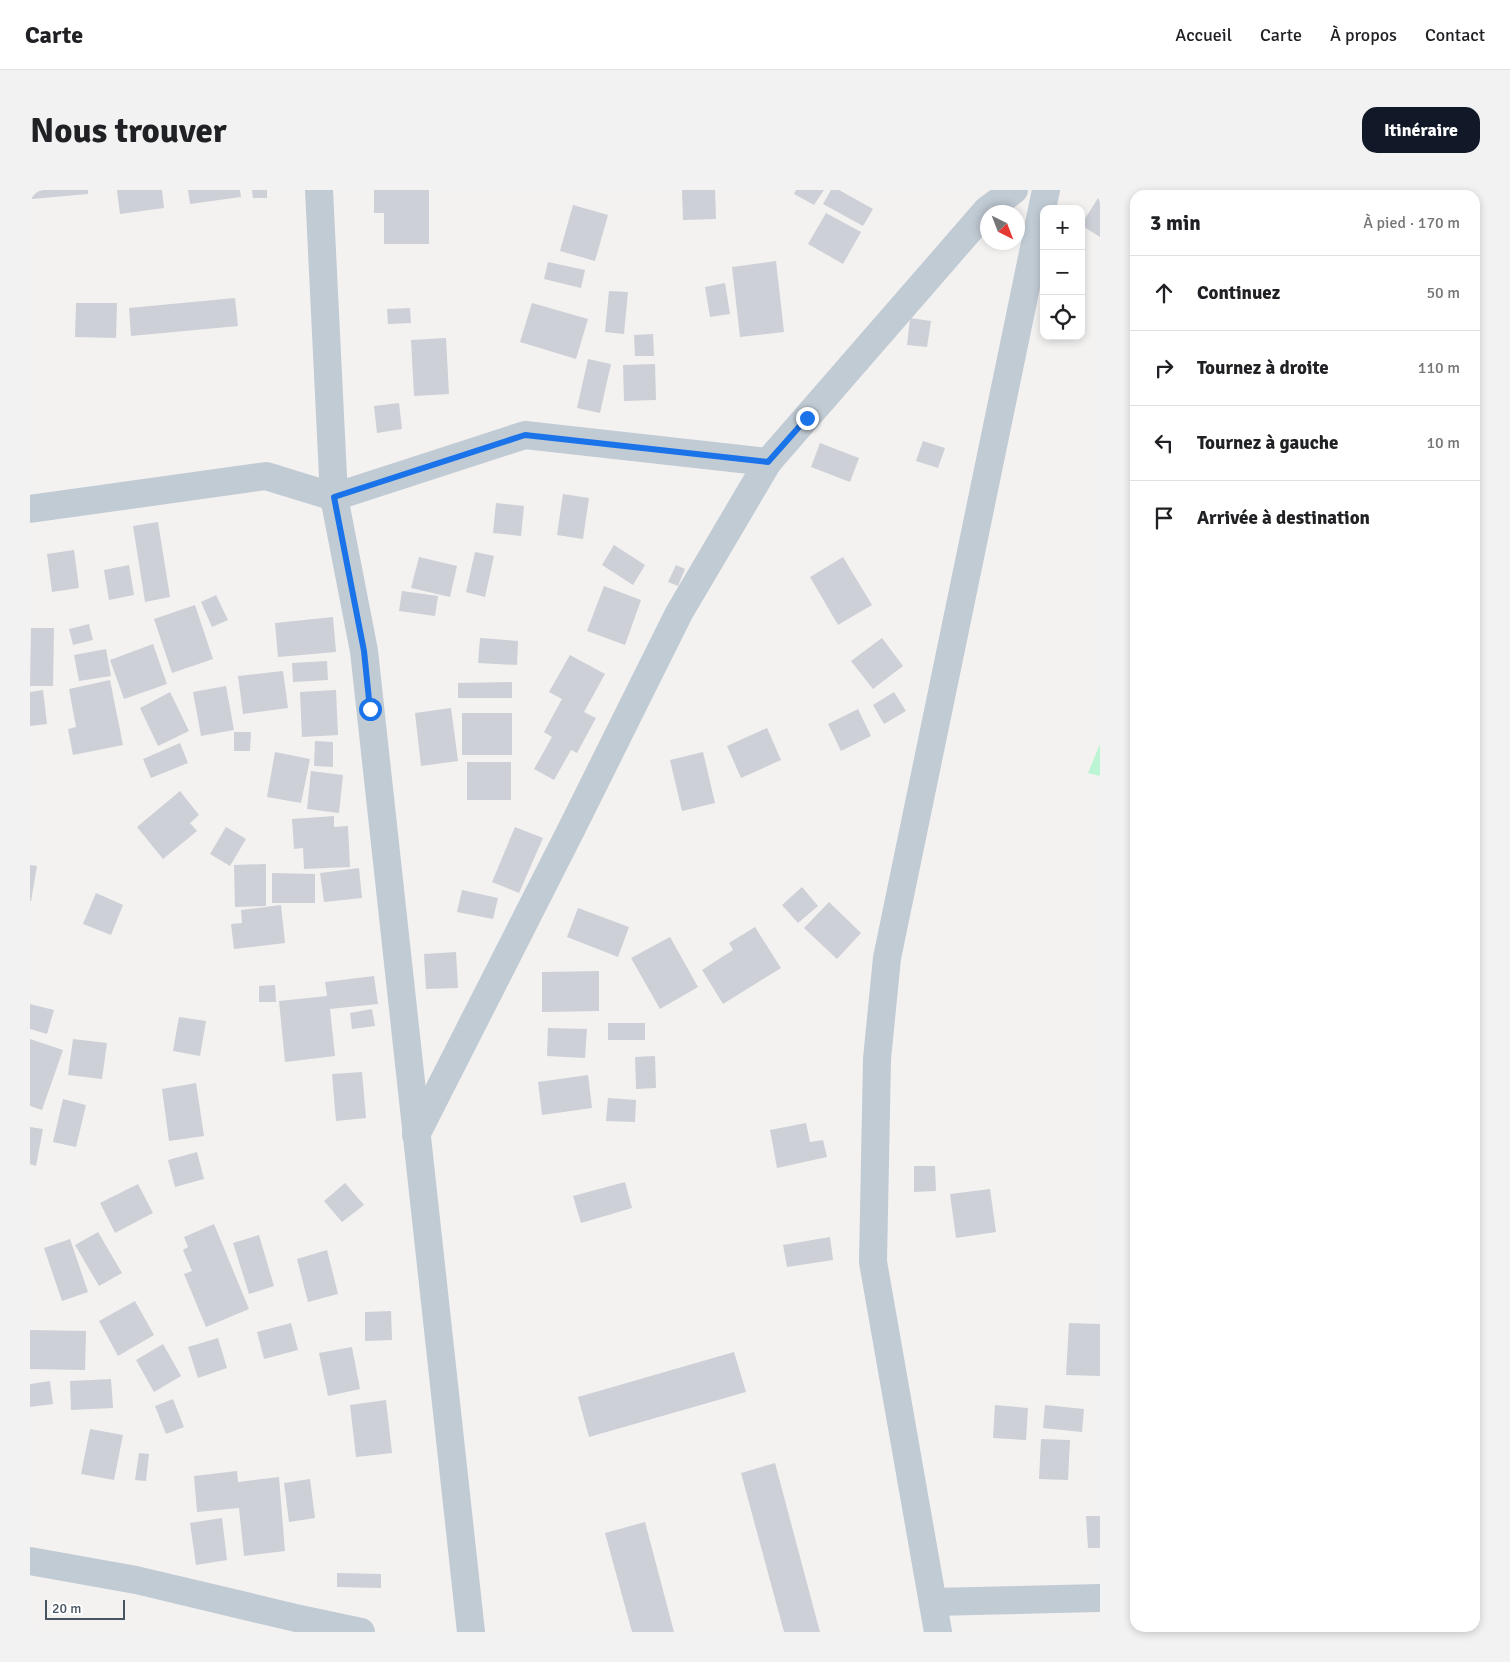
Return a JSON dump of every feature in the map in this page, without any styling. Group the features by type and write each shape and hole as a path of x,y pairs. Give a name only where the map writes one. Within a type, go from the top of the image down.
{"street":[{"path":"319,190 334,497 364,651 471,1632"},
{"path":"416,1135 679,613 768,462 987,210 1014,190"},
{"path":"938,1632 873,1262 877,1059 887,958 1046,190"},
{"path":"30,509 266,476 334,497 525,435 768,462"},
{"path":"30,1561 136,1580 361,1632"},
{"path":"933,1602 1100,1598"}],"green space":[{"path":"1100,744 1100,776 1088,773"}],"building":[{"path":"32,190 88,190 88,194 32,199"},
{"path":"117,190 162,190 164,208 120,214"},
{"path":"188,190 240,190 241,197 190,204"},
{"path":"252,190 267,190 267,198 253,198"},
{"path":"374,190 429,190 429,244 384,244 384,213 374,213"},
{"path":"682,190 715,190 716,219 683,220"},
{"path":"796,190 824,190 814,205 794,194"},
{"path":"831,190 839,190 873,209 863,226 823,204"},
{"path":"1100,195 1100,237 1085,228 1085,219"},
{"path":"573,205 608,215 595,261 560,251"},
{"path":"826,213 861,232 843,264 808,244"},
{"path":"776,261 784,332 740,337 732,267"},
{"path":"548,262 585,270 581,288 544,279"},
{"path":"725,283 730,314 710,317 705,287"},
{"path":"609,291 628,292 624,334 605,332"},
{"path":"235,298 238,326 131,336 129,308"},
{"path":"76,303 117,303 116,338 75,337"},
{"path":"532,303 588,319 576,359 520,342"},
{"path":"410,308 411,323 388,324 387,309"},
{"path":"910,318 931,321 927,347 907,345"},
{"path":"653,334 654,356 635,356 634,335"},
{"path":"446,338 449,394 414,396 411,340"},
{"path":"588,359 611,364 600,413 577,408"},
{"path":"655,364 656,400 624,401 623,365"},
{"path":"399,403 402,429 377,433 374,406"},
{"path":"923,441 945,448 938,468 916,461"},
{"path":"820,443 859,458 850,482 811,467"},
{"path":"563,494 589,498 583,539 557,535"},
{"path":"496,503 524,506 521,536 493,533"},
{"path":"158,522 170,597 145,602 133,526"},
{"path":"614,545 645,565 633,585 602,565"},
{"path":"74,550 79,588 52,592 47,554"},
{"path":"475,552 494,556 485,597 466,592"},
{"path":"419,557 457,566 450,597 411,588"},
{"path":"843,557 872,605 838,625 810,577"},
{"path":"129,565 134,595 109,600 104,570"},
{"path":"676,565 685,569 678,586 668,582"},
{"path":"604,586 641,600 625,645 587,631"},
{"path":"402,591 438,596 435,616 399,611"},
{"path":"216,595 228,620 212,627 201,602"},
{"path":"195,605 213,659 172,673 154,619"},
{"path":"333,617 336,652 278,657 275,623"},
{"path":"89,624 93,640 73,645 69,629"},
{"path":"31,628 54,628 53,686 30,686"},
{"path":"480,638 518,641 517,665 478,663"},
{"path":"882,638 903,666 873,689 851,661"},
{"path":"153,644 167,684 124,699 110,660"},
{"path":"106,649 111,676 79,681 74,655"},
{"path":"570,655 605,674 584,712 596,718 577,753 571,750 554,780 534,769 552,737 544,732 562,699 549,692"},
{"path":"327,661 328,680 293,682 292,663"},
{"path":"283,671 288,708 243,714 238,676"},
{"path":"110,680 123,745 73,755 68,729 76,727 69,689"},
{"path":"512,682 512,698 458,698 458,683"},
{"path":"226,686 234,730 201,736 193,692"},
{"path":"43,690 47,724 30,726 30,692"},
{"path":"336,690 338,735 302,737 300,692"},
{"path":"170,692 189,731 158,746 140,708"},
{"path":"894,692 906,711 884,724 873,705"},
{"path":"451,708 458,761 421,766 415,713"},
{"path":"858,709 871,736 841,751 828,724"},
{"path":"462,713 512,713 512,755 462,755"},
{"path":"767,728 781,760 741,778 727,746"},
{"path":"234,732 251,732 250,751 234,751"},
{"path":"315,741 333,742 333,767 314,766"},
{"path":"180,743 188,763 151,778 143,759"},
{"path":"275,752 310,759 301,803 267,797"},
{"path":"703,752 715,803 682,811 670,760"},
{"path":"467,762 511,762 511,800 467,800"},
{"path":"311,771 343,775 339,813 307,809"},
{"path":"180,791 199,815 190,823 197,831 163,859 137,827"},
{"path":"334,816 334,827 348,826 350,867 304,869 303,848 294,849 292,819"},
{"path":"226,827 246,839 230,866 210,854"},
{"path":"515,827 543,838 519,893 492,882"},
{"path":"266,864 266,906 235,907 234,865"},
{"path":"30,865 37,866 31,901 30,901"},
{"path":"359,868 362,898 324,902 320,873"},
{"path":"272,873 315,874 315,903 272,903"},
{"path":"802,887 818,906 798,923 782,905"},
{"path":"462,890 498,898 493,919 457,912"},
{"path":"96,893 123,905 111,935 83,924"},
{"path":"829,902 861,933 837,959 804,928"},
{"path":"281,905 285,943 234,949 231,924 242,923 241,910"},
{"path":"578,908 629,927 618,957 567,937"},
{"path":"755,927 781,968 723,1004 702,970 733,950 729,943"},
{"path":"670,937 698,987 660,1009 631,958"},
{"path":"456,952 458,988 426,989 424,954"},
{"path":"599,971 599,1011 542,1012 542,972"},
{"path":"374,976 378,1004 330,1009 335,1056 285,1062 279,1001 327,996 325,982"},
{"path":"275,985 276,1002 259,1002 259,986"},
{"path":"30,1004 54,1010 47,1034 30,1029"},
{"path":"372,1009 375,1026 352,1029 350,1013"},
{"path":"179,1017 206,1021 200,1056 173,1051"},
{"path":"608,1023 645,1023 645,1040 608,1040"},
{"path":"548,1028 587,1029 585,1058 547,1056"},
{"path":"30,1039 63,1050 42,1110 30,1106"},
{"path":"73,1039 107,1043 102,1079 68,1075"},
{"path":"655,1056 656,1088 636,1089 635,1057"},
{"path":"362,1072 366,1118 336,1121 332,1074"},
{"path":"588,1075 592,1108 542,1115 538,1082"},
{"path":"196,1083 204,1136 169,1141 162,1089"},
{"path":"608,1098 636,1100 635,1122 606,1121"},
{"path":"63,1099 86,1105 76,1147 53,1142"},
{"path":"806,1123 810,1142 823,1140 827,1157 777,1168 770,1130"},
{"path":"30,1127 43,1129 36,1166 30,1164"},
{"path":"197,1152 204,1179 175,1187 168,1160"},
{"path":"914,1166 935,1166 936,1191 914,1192"},
{"path":"625,1182 632,1208 581,1223 573,1196"},
{"path":"345,1183 364,1205 342,1222 324,1201"},
{"path":"138,1184 153,1213 115,1233 100,1203"},
{"path":"990,1189 996,1232 956,1238 950,1194"},
{"path":"214,1224 249,1309 206,1327 184,1274 192,1271 183,1250 188,1247 184,1237"},
{"path":"98,1232 122,1273 99,1286 75,1245"},
{"path":"259,1235 274,1286 249,1294 233,1243"},
{"path":"830,1237 833,1260 787,1267 783,1245"},
{"path":"70,1239 88,1292 62,1301 44,1248"},
{"path":"327,1250 338,1294 308,1302 297,1259"},
{"path":"135,1301 154,1335 118,1356 99,1321"},
{"path":"391,1311 392,1340 365,1341 365,1312"},
{"path":"291,1323 298,1350 264,1359 257,1332"},
{"path":"1069,1323 1100,1324 1100,1376 1066,1375"},
{"path":"30,1330 86,1331 85,1370 30,1369"},
{"path":"218,1338 227,1368 198,1378 188,1347"},
{"path":"163,1344 181,1376 154,1392 136,1360"},
{"path":"352,1347 360,1389 328,1396 319,1353"},
{"path":"734,1352 746,1392 589,1437 578,1397"},
{"path":"111,1379 113,1408 71,1410 70,1381"},
{"path":"50,1381 53,1404 30,1407 30,1384"},
{"path":"173,1399 184,1427 166,1434 155,1406"},
{"path":"386,1400 392,1453 356,1457 350,1405"},
{"path":"995,1405 1028,1408 1026,1440 993,1438"},
{"path":"1045,1405 1084,1409 1082,1432 1043,1428"},
{"path":"90,1429 123,1435 114,1480 81,1474"},
{"path":"1041,1439 1070,1440 1068,1480 1039,1479"},
{"path":"139,1453 149,1454 146,1481 135,1480"},
{"path":"775,1463 820,1632 784,1632 741,1473"},
{"path":"237,1471 238,1482 279,1477 285,1551 244,1556 239,1508 197,1512 194,1476"},
{"path":"310,1479 315,1518 289,1522 284,1483"},
{"path":"1086,1516 1100,1516 1100,1548 1088,1548"},
{"path":"222,1518 227,1560 196,1565 190,1523"},
{"path":"645,1522 674,1632 632,1632 605,1533"},
{"path":"337,1573 381,1574 381,1588 337,1587"}],"route":[{"path":"370,709 364,651 334,497 525,435 768,462 807,418"}]}
